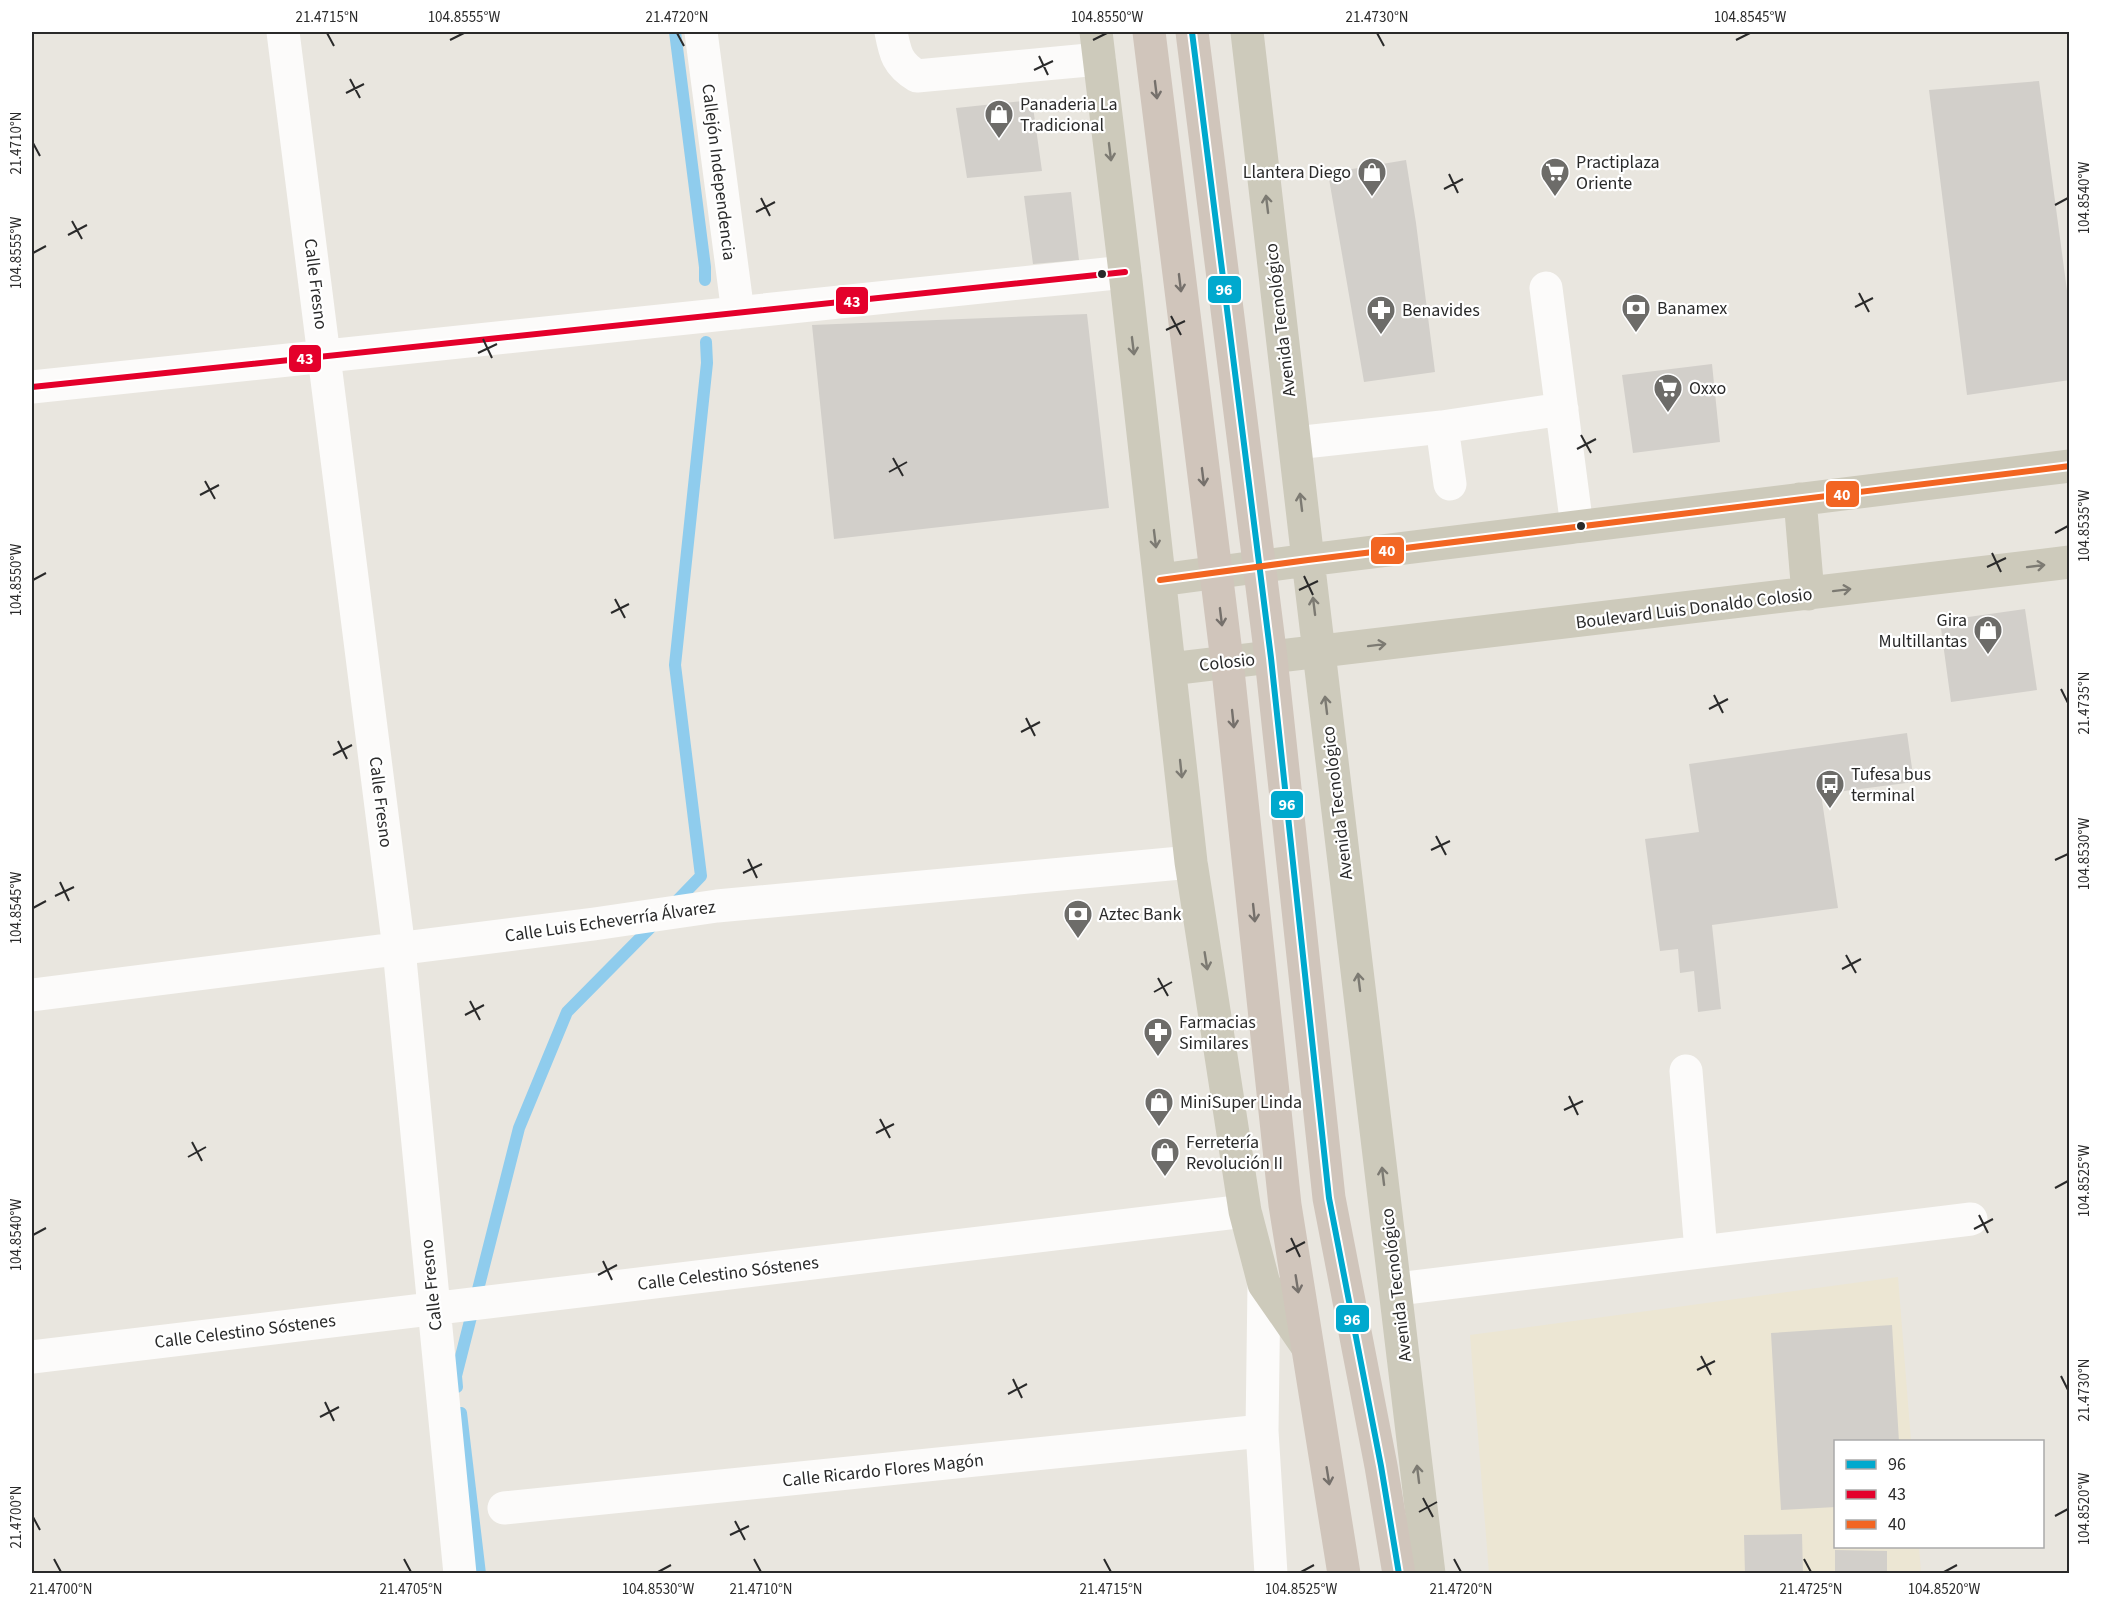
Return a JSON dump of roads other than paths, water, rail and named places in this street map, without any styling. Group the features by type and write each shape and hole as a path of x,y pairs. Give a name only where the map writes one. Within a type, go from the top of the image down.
{"highway":[{"path":"1149,32 1227,661 1285,1205 1344,1574"},
{"path":"1192,32 1271,658 1329,1198 1381,1466 1399,1574"}],"main road":[{"name":"Avenida Tecnológico","path":"1247,32 1429,1574"},
{"path":"1097,45 1125,272 1191,862 1245,1211 1264,1284 1306,1346"},
{"path":"1160,580 2070,466"},
{"path":"1800,499 1808,594"},
{"name":"Boulevard Luis Donaldo Colosio","path":"1319,652 2070,562"},
{"name":"Colosio","path":"1170,669 1319,652"}],"street":[{"name":"Calle Fresno","path":"283,32 326,356 442,1307 460,1574"},
{"name":"Callejón Independencia","path":"701,32 738,313"},
{"path":"891,32 895,54 905,69 916,76 1097,45"},
{"path":"32,387 1125,272"},
{"path":"1546,288 1577,527"},
{"path":"1294,443 1442,427 1562,409"},
{"path":"1442,427 1450,484"},
{"name":"Calle Luis Echeverría Álvarez","path":"32,995 594,924 717,906 1191,862"},
{"path":"1686,1071 1701,1251"},
{"name":"Calle Celestino Sóstenes","path":"32,1357 1245,1211"},
{"path":"1397,1289 1971,1219"},
{"path":"1264,1284 1262,1431 1271,1574"},
{"name":"Calle Ricardo Flores Magón","path":"504,1508 1262,1431"}],"waterway":[{"path":"675,32 705,280"},
{"path":"673,905 701,876 675,665 707,363 706,342"},
{"path":"457,1387 456,1376 519,1128 567,1012 656,922"},
{"path":"461,1413 480,1574"}],"place":[{"name":"Panaderia La Tradicional","path":"999,140"},
{"name":"Llantera Diego","path":"1372,198"},
{"name":"Practiplaza Oriente","path":"1555,198"},
{"name":"Banamex","path":"1636,334"},
{"name":"Benavides","path":"1381,336"},
{"name":"Oxxo","path":"1668,414"},
{"name":"Gira Multillantas","path":"1988,656"},
{"name":"Tufesa bus terminal","path":"1830,810"},
{"name":"Aztec Bank","path":"1078,940"},
{"name":"Farmacias Similares","path":"1158,1058"},
{"name":"MiniSuper Linda","path":"1159,1128"},
{"name":"Ferretería Revolución II","path":"1165,1178"}]}
